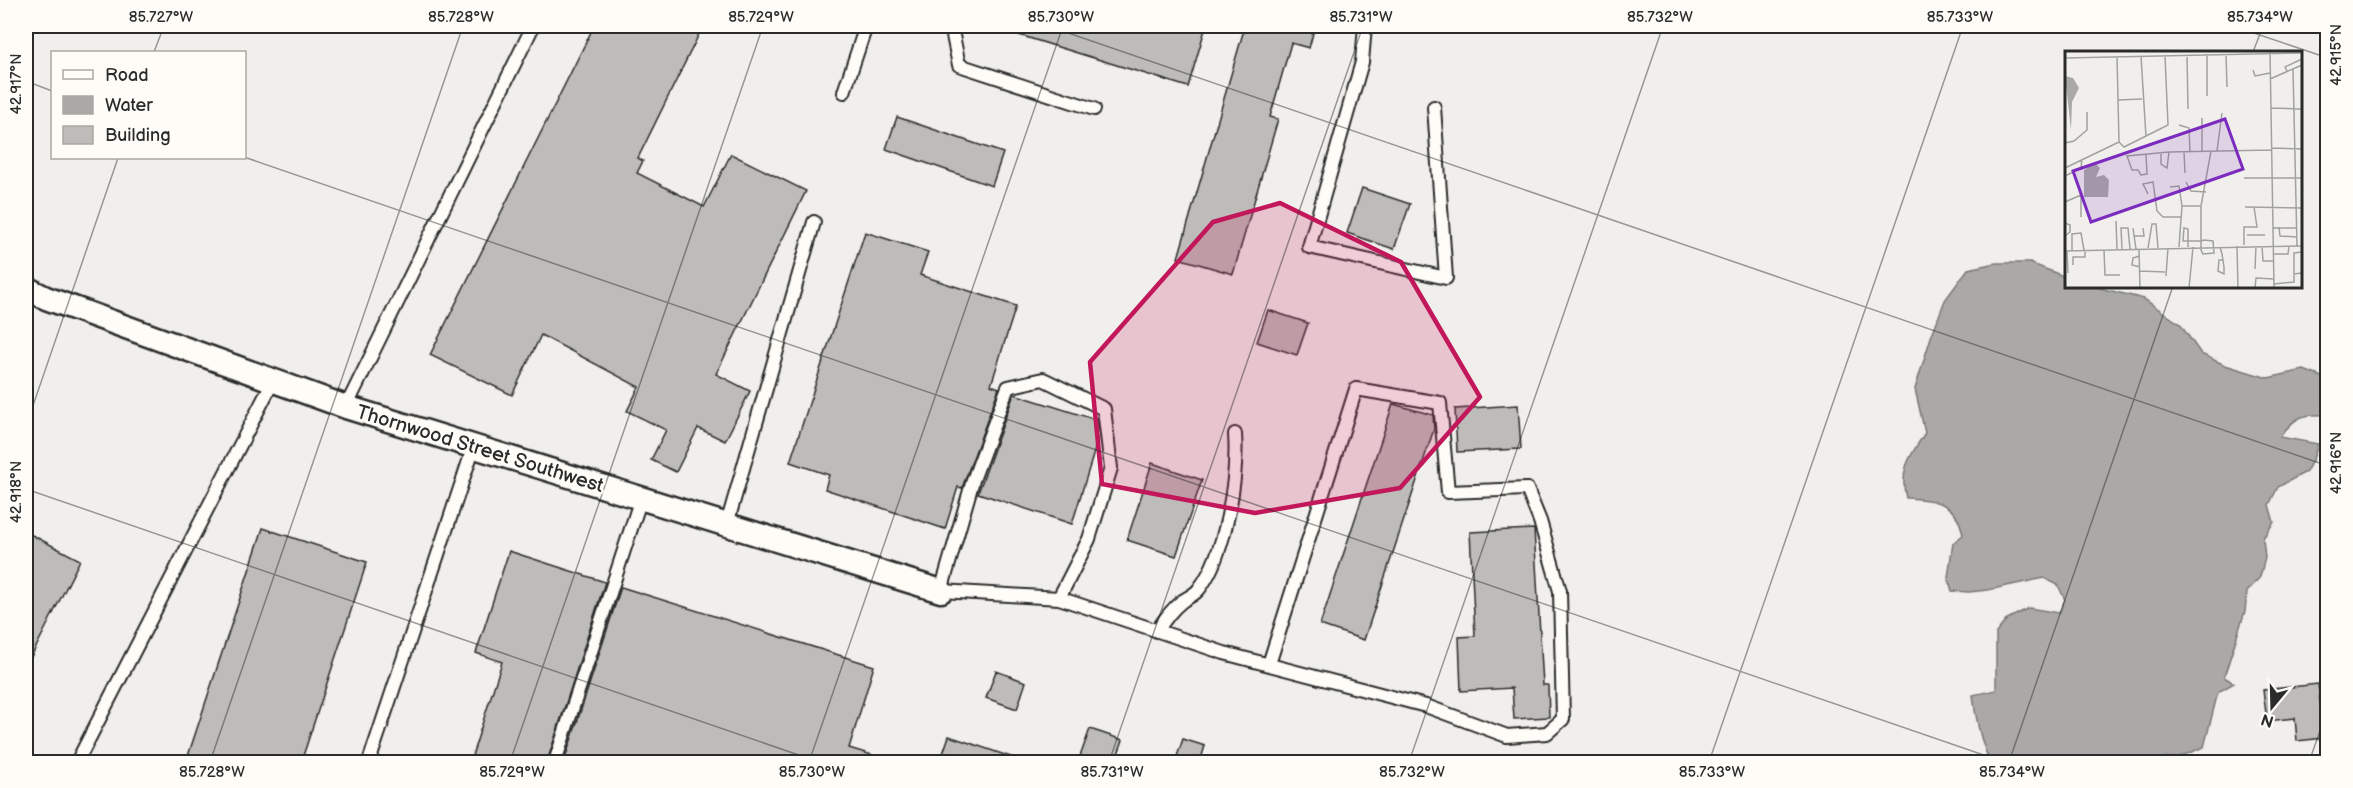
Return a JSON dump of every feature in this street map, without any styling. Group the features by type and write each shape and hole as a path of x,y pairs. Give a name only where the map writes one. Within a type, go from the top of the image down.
{"street":[{"name":"Thornwood Street Southwest","path":"26,288 46,298 346,407 941,591"}],"lane":[{"path":"346,407 533,26"},
{"path":"844,92 864,26"},
{"path":"951,26 959,65 1094,109"},
{"path":"1365,26 1362,62 1309,247 1446,278 1434,107"},
{"path":"727,524 814,222"},
{"path":"1059,598 1089,539 1111,468 1104,409 1043,380 1008,387 973,480 941,591 1059,598 1224,653 1426,706 1507,736 1547,733 1563,719 1560,591 1540,521 1527,489 1448,492 1440,403 1356,389 1269,664"},
{"path":"77,762 273,381"},
{"path":"1157,631 1168,614 1198,590 1214,562 1230,503 1236,450 1235,434"},
{"path":"369,762 474,446"},
{"path":"555,762 641,498"}],"highlighted area":[{"path":"1280,203 1401,262 1480,397 1400,488 1255,513 1102,484 1090,362 1213,222"}],"water":[{"path":"1996,263 2030,263 2065,277 2065,288 2100,288 2144,299 2180,324 2201,354 2225,365 2268,378 2304,370 2327,379 2327,415 2300,418 2290,425 2280,437 2318,444 2306,472 2278,487 2269,505 2274,522 2263,538 2265,558 2260,577 2247,592 2245,611 2224,677 2234,683 2218,692 2204,747 2177,758 2166,758 2163,762 1990,762 1979,729 1973,695 1996,690 1996,633 2007,619 2029,608 2059,613 2065,600 2058,585 2044,578 1988,590 1952,591 1948,577 1953,543 1963,535 1956,515 1950,509 1935,502 1906,498 1904,479 1907,463 1925,433 1915,389 1945,300 1968,269"}],"building":[{"path":"594,26 703,26 638,158 643,161 637,173 704,207 731,154 806,191 716,374 750,391 725,441 698,428 676,472 651,460 666,430 627,411 639,387 541,335 512,395 430,355"},
{"path":"1004,26 1206,26 1188,87 1003,30"},
{"path":"1245,26 1315,26 1309,48 1291,43 1270,117 1278,119 1233,274 1178,258"},
{"path":"897,117 1003,153 992,186 886,149"},
{"path":"1362,188 1410,204 1394,249 1347,233"},
{"path":"865,232 928,252 920,275 1016,306 991,385 999,388 962,488 958,487 945,529 825,489 829,475 790,462"},
{"path":"1268,310 1308,323 1297,355 1257,342"},
{"path":"1014,394 1097,420 1099,436 1072,524 978,493"},
{"path":"1393,404 1433,415 1434,429 1364,640 1320,625"},
{"path":"1518,405 1521,449 1457,452 1455,409"},
{"path":"1152,463 1202,480 1176,556 1127,540"},
{"path":"263,528 367,562 301,762 186,762"},
{"path":"1534,529 1543,685 1548,685 1549,717 1514,719 1512,688 1461,691 1459,637 1475,636 1470,532"},
{"path":"26,532 80,560 26,667"},
{"path":"509,551 605,582 547,762 470,762 502,662 476,653"},
{"path":"621,587 874,666 849,748 882,758 881,762 564,762"},
{"path":"996,671 1026,682 1017,709 986,698"},
{"path":"2318,684 2324,738 2297,741 2295,718 2267,721 2263,690"},
{"path":"1090,729 1123,740 1115,762 1078,762"},
{"path":"949,736 1017,759 1017,762 940,762"},
{"path":"1183,739 1205,746 1200,762 1175,762"}]}
